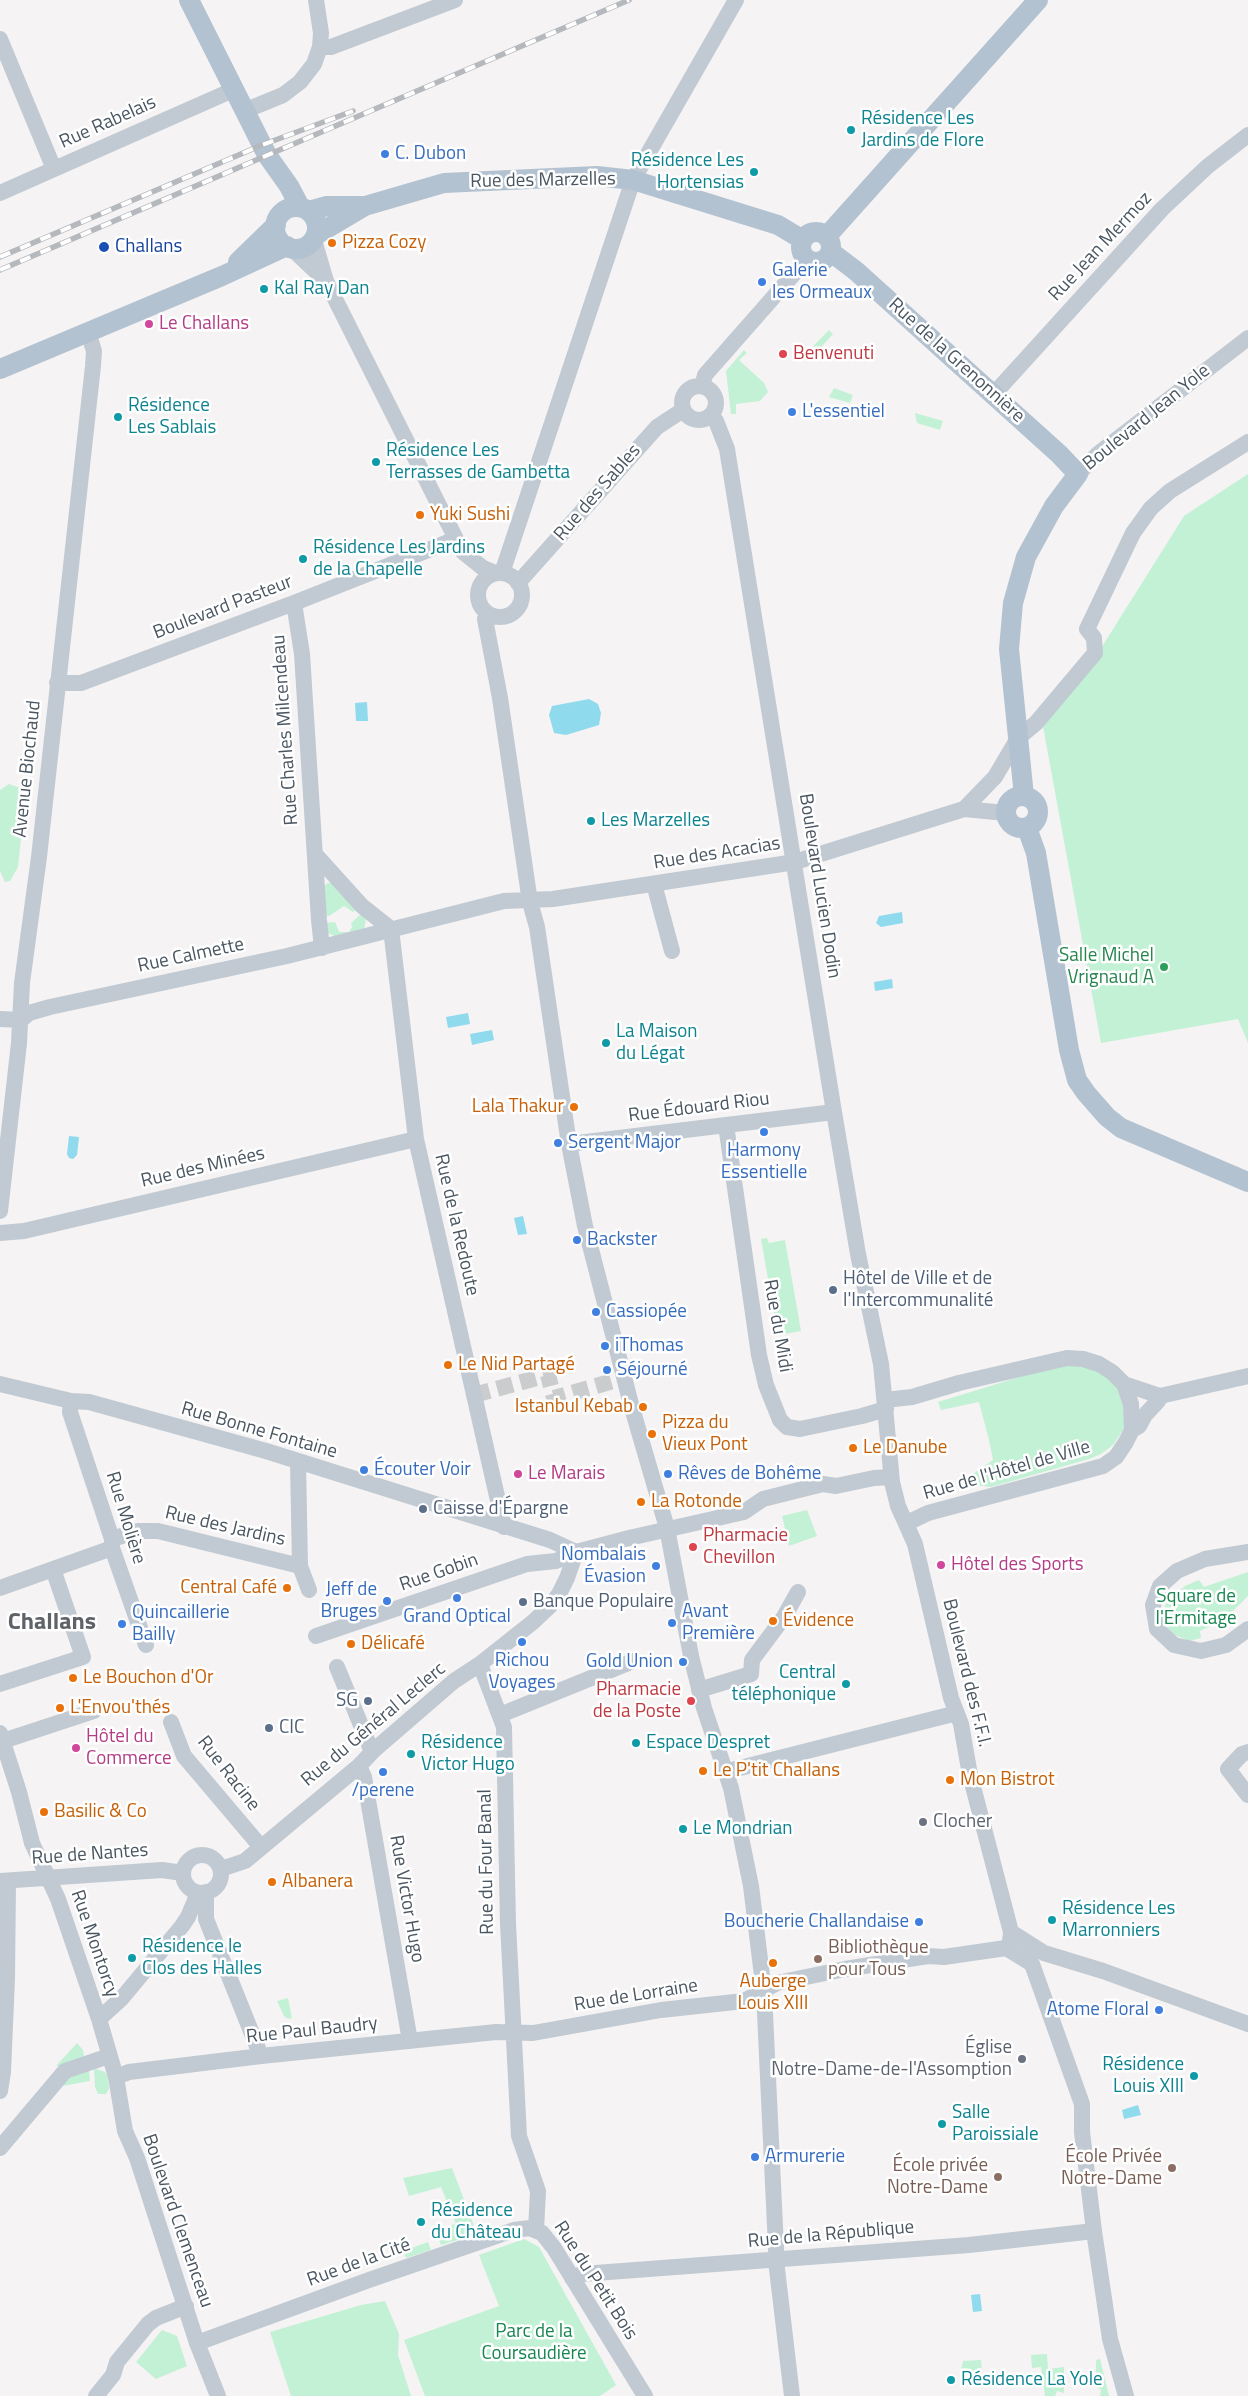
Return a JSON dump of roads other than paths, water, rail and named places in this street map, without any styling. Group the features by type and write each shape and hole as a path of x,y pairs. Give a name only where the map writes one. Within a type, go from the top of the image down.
{"main road":[{"path":"0,369 289,247 304,248 315,237 316,222 270,160 189,0"},
{"path":"805,249 814,232 829,244 1038,0"},
{"path":"270,160 278,187 278,237 289,247"},
{"name":"Rue des Marzelles","path":"315,237 365,206 444,183 597,176 633,180 778,226 805,249"},
{"name":"Rue des Marzelles","path":"305,209 327,206 365,206"},
{"path":"222,276 249,254 288,208 305,209"},
{"name":"Rue de la Grenonnière","path":"829,244 856,271 1059,454 1078,474"},
{"name":"Boulevard Jean Yole","path":"1024,796 1009,649 1013,603 1026,557 1054,506 1078,474"},
{"path":"1024,796 1030,798 1038,808 1038,817 1034,824 1027,828 1019,828 1012,825 1007,819 1007,805 1011,800 1024,796"},
{"path":"1027,828 1036,853 1069,1050 1077,1080 1101,1111 1121,1128 1248,1182"}],"street":[{"path":"244,110 283,95 300,82 314,64 320,47 320,12 316,0"},
{"path":"320,47 331,48 455,0"},
{"path":"479,587 483,581 498,573 633,180 736,0"},
{"path":"0,39 54,169"},
{"name":"Rue Rabelais","path":"0,193 233,90"},
{"name":"Rue Jean Mermoz","path":"993,395 1162,209 1208,166 1248,135"},
{"path":"315,237 326,281 459,546 464,563 479,587 479,601 487,613 501,617 515,611 522,598 518,583 511,576 482,568 459,546"},
{"path":"289,247 326,281"},
{"path":"702,386 705,374 805,249"},
{"name":"Avenue Biochaud","path":"0,1211 21,1020 22,983 39,857 93,366 94,350 88,332"},
{"name":"Boulevard Jean Yole","path":"1078,474 1099,453 1248,338"},
{"path":"702,386 712,391 715,396 716,407 711,416 696,420 683,410 682,399 688,390 702,386"},
{"name":"Rue des Sables","path":"518,583 657,427 683,410"},
{"name":"Boulevard Lucien Dodin","path":"711,416 726,445 834,1112 858,1254 881,1364 885,1404"},
{"name":"Rue des Acacias","path":"964,809 995,777 1018,738 1036,723 1095,653 1094,638 1087,629 1133,533 1151,508 1170,492 1248,442"},
{"name":"Boulevard Pasteur","path":"57,683 81,683 294,604 459,546"},
{"name":"Rue Charles Milcendeau","path":"294,604 302,654 322,948"},
{"path":"487,613 485,619 500,698 530,902 537,927 569,1144 585,1226 603,1302 667,1528 699,1690 730,1788 751,1886 764,1992 776,2260 792,2396"},
{"name":"Rue des Acacias","path":"530,902 795,862 964,809 1006,813"},
{"path":"315,854 362,906 391,929 504,901 515,899 530,902"},
{"path":"654,884 672,951"},
{"name":"Rue Calmette","path":"0,1019 21,1020 29,1013 50,1007 322,948 391,929"},
{"name":"Rue de la Redoute","path":"391,929 416,1139 504,1527"},
{"name":"Rue Édouard Riou","path":"569,1144 834,1112"},
{"name":"Rue du Midi","path":"726,1125 759,1355 766,1385 780,1420 786,1427 800,1429 862,1416 885,1404"},
{"name":"Rue des Minées","path":"0,1233 24,1231 416,1139"},
{"path":"885,1404 959,1383 1067,1358 1083,1359 1099,1364 1112,1372 1124,1384 1131,1404 1132,1430"},
{"path":"1124,1384 1160,1396 1248,1376"},
{"name":"Rue Bonne Fontaine","path":"0,1384 71,1402 89,1402 298,1462 550,1540 576,1552"},
{"name":"Rue de l'Hôtel de Ville","path":"907,1523 928,1513 1103,1466 1116,1457 1132,1430 1139,1426 1160,1396"},
{"name":"Rue Molière","path":"71,1402 70,1412 146,1645"},
{"name":"Boulevard des F.F.I.","path":"885,1404 891,1477 898,1506 915,1544 951,1698 957,1713 970,1775 1011,1932"},
{"path":"298,1462 300,1566 309,1590"},
{"name":"Rue Gobin","path":"316,1636 528,1564 556,1561 576,1552 667,1528 689,1526 744,1512 763,1499 823,1484 836,1486 874,1478 891,1477"},
{"name":"Rue des Jardins","path":"0,1588 53,1569 147,1530 300,1566"},
{"name":"Rue du Général Leclerc","path":"221,1869 245,1861 359,1766 372,1752 454,1681 480,1664 550,1606 567,1578 576,1552"},
{"path":"1248,1552 1205,1559 1177,1571 1160,1586 1153,1605 1157,1630 1174,1645 1201,1651 1226,1645 1248,1629"},
{"path":"0,1684 83,1657 53,1569"},
{"path":"699,1690 751,1674 752,1660 784,1618 798,1592"},
{"path":"500,1716 633,1661"},
{"name":"Rue du Four Banal","path":"480,1664 504,1727 512,2034"},
{"path":"337,1668 372,1752"},
{"path":"1,1739 94,1711"},
{"path":"724,1772 957,1713"},
{"name":"Rue Racine","path":"171,1722 184,1756 261,1847"},
{"name":"Rue Montorcy","path":"1,1739 20,1792 32,1843 58,1899 99,2019 109,2056"},
{"path":"1248,1752 1242,1754 1228,1769 1248,1795"},
{"name":"Rue Victor Hugo","path":"359,1766 363,1772 410,2041"},
{"path":"99,2019 122,1998 185,1921 202,1893 212,1890 220,1881 221,1869 210,1856 200,1854 186,1863 182,1873 185,1884 202,1893"},
{"name":"Rue de Nantes","path":"4,1881 162,1870 182,1873"},
{"path":"0,2091 3,2072 7,1980 4,1881"},
{"path":"202,1893 206,1919 220,1960 261,2056"},
{"path":"1011,1932 1010,1942 1006,1948 1038,1958 1103,1971 1248,2024"},
{"path":"1011,1932 1038,1958 1082,2104 1082,2132 1110,2339 1126,2396"},
{"name":"Rue de Lorraine","path":"512,2034 533,2033 660,2010 744,2001 764,1992 777,1983 835,1973 845,1969 928,1956 944,1957 1006,1948"},
{"name":"Rue Paul Baudry","path":"116,2077 129,2072 261,2056 496,2032 512,2034"},
{"name":"Rue du Petit Bois","path":"512,2034 519,2136 538,2191 536,2230 548,2239 645,2396"},
{"path":"0,2148 65,2071 109,2056"},
{"name":"Boulevard Clemenceau","path":"109,2056 116,2077 125,2131 137,2158 197,2343 218,2396"},
{"name":"Rue de la Cité","path":"197,2343 369,2280 514,2230 524,2228 536,2230"},
{"name":"Rue de la République","path":"572,2278 582,2274 968,2245 1094,2231"},
{"path":"96,2396 113,2375 117,2362 148,2324 156,2318 186,2306"}],"water":[{"path":"589,699 598,704 601,713 599,725 566,735 554,733 549,715 552,706"},
{"path":"367,702 368,721 356,721 355,703"},
{"path":"902,912 903,923 881,927 876,923 879,916"},
{"path":"892,979 893,988 875,991 874,982"},
{"path":"468,1013 470,1024 448,1028 446,1017"},
{"path":"492,1030 494,1040 472,1045 470,1034"},
{"path":"69,1136 79,1137 77,1155 73,1159 69,1158 67,1154"},
{"path":"523,1216 527,1234 518,1235 514,1218"},
{"path":"1138,2105 1141,2115 1124,2119 1122,2110"},
{"path":"980,2294 982,2311 973,2312 971,2295"}],"tunnel":[{"path":"474,1395 548,1375 554,1398 624,1378"}],"railway":[{"path":"0,270 629,0"},
{"path":"0,257 262,145 353,111"}],"place":[{"name":"Résidence Les Jardins de Flore","path":"851,130"},
{"name":"C. Dubon","path":"385,154"},
{"name":"Résidence Les Hortensias","path":"754,172"},
{"name":"Pizza Cozy","path":"332,243"},
{"name":"Challans","path":"104,247"},
{"name":"Galerie les Ormeaux","path":"762,282"},
{"name":"Kal Ray Dan","path":"264,289"},
{"name":"Le Challans","path":"149,324"},
{"name":"Benvenuti","path":"783,354"},
{"name":"L'essentiel","path":"792,412"},
{"name":"Résidence Les Sablais","path":"118,417"},
{"name":"Résidence Les Terrasses de Gambetta","path":"376,462"},
{"name":"Yuki Sushi","path":"420,515"},
{"name":"Résidence Les Jardins de la Chapelle","path":"303,559"},
{"name":"Les Marzelles","path":"591,821"},
{"name":"Salle Michel Vrignaud A","path":"1164,967"},
{"name":"La Maison du Légat","path":"606,1043"},
{"name":"Lala Thakur","path":"574,1107"},
{"name":"Harmony Essentielle","path":"764,1132"},
{"name":"Sergent Major","path":"558,1143"},
{"name":"Backster","path":"577,1240"},
{"name":"Hôtel de Ville et de l'Intercommunalité","path":"833,1290"},
{"name":"Cassiopée","path":"596,1312"},
{"name":"iThomas","path":"605,1346"},
{"name":"Le Nid Partagé","path":"448,1365"},
{"name":"Séjourné","path":"607,1370"},
{"name":"Istanbul Kebab","path":"643,1407"},
{"name":"Pizza du Vieux Pont","path":"652,1434"},
{"name":"Le Danube","path":"853,1448"},
{"name":"Écouter Voir","path":"364,1470"},
{"name":"Le Marais","path":"518,1474"},
{"name":"Rêves de Bohême","path":"668,1474"},
{"name":"La Rotonde","path":"641,1502"},
{"name":"Caisse d'Épargne","path":"423,1509"},
{"name":"Pharmacie Chevillon","path":"693,1547"},
{"name":"Hôtel des Sports","path":"941,1565"},
{"name":"Nombalais Évasion","path":"656,1566"},
{"name":"Central Café","path":"287,1588"},
{"name":"Grand Optical","path":"457,1598"},
{"name":"Jeff de Bruges","path":"387,1601"},
{"name":"Banque Populaire","path":"523,1602"},
{"name":"Évidence","path":"773,1621"},
{"name":"Avant Première","path":"672,1623"},
{"name":"Quincaillerie Bailly","path":"122,1624"},
{"name":"Richou Voyages","path":"522,1642"},
{"name":"Délicafé","path":"351,1644"},
{"name":"Gold Union","path":"683,1662"},
{"name":"Le Bouchon d'Or","path":"73,1678"},
{"name":"Central téléphonique","path":"846,1684"},
{"name":"SG","path":"368,1701"},
{"name":"Pharmacie de la Poste","path":"691,1701"},
{"name":"L'Envou'thés","path":"60,1708"},
{"name":"CIC","path":"269,1728"},
{"name":"Espace Despret","path":"636,1743"},
{"name":"Hôtel du Commerce","path":"76,1748"},
{"name":"Résidence Victor Hugo","path":"411,1754"},
{"name":"Le P'tit Challans","path":"703,1771"},
{"name":"/perene","path":"383,1772"},
{"name":"Mon Bistrot","path":"950,1780"},
{"name":"Basilic & Co","path":"44,1812"},
{"name":"Clocher","path":"923,1822"},
{"name":"Le Mondrian","path":"683,1829"},
{"name":"Albanera","path":"272,1882"},
{"name":"Résidence Les Marronniers","path":"1052,1920"},
{"name":"Boucherie Challandaise","path":"919,1922"},
{"name":"Résidence le Clos des Halles","path":"132,1958"},
{"name":"Bibliothèque pour Tous","path":"818,1959"},
{"name":"Auberge Louis XIII","path":"773,1963"},
{"name":"Atome Floral","path":"1159,2010"},
{"name":"Église Notre-Dame-de-l'Assomption","path":"1022,2059"},
{"name":"Résidence Louis XIII","path":"1194,2076"},
{"name":"Salle Paroissiale","path":"942,2124"},
{"name":"Armurerie","path":"755,2157"},
{"name":"École Privée Notre-Dame","path":"1172,2168"},
{"name":"École privée Notre-Dame","path":"998,2177"},
{"name":"Résidence du Château","path":"421,2222"},
{"name":"Résidence La Yole","path":"951,2380"}],"district":[{"name":"Challans","path":"52,1623"}],"park label":[{"name":"Square de l'Ermitage","path":"1196,1608"},
{"name":"Parc de la Coursaudière","path":"534,2343"}]}
